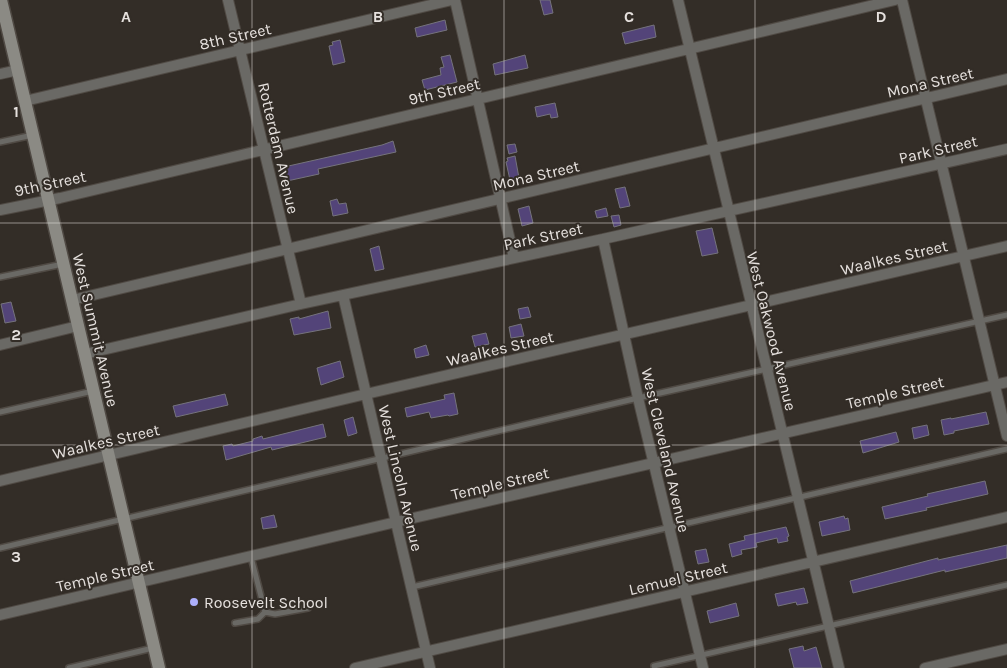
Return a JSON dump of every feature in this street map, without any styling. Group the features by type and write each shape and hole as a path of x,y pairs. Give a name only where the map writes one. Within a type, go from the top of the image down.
{"street":[{"name":"Rotterdam Avenue","path":"228,0 301,304"},
{"name":"8th Street","path":"25,101 453,0"},
{"path":"453,0 478,99 514,258"},
{"name":"West Oakwood Avenue","path":"678,0 750,306 839,668"},
{"name":"9th Street","path":"0,210 264,150 895,0"},
{"path":"902,0 1007,436"},
{"name":"West Summit Avenue","path":"2,3 158,668"},
{"path":"0,74 18,70"},
{"name":"Mona Street","path":"72,300 1007,79"},
{"name":"Park Street","path":"85,354 301,304 1007,149"},
{"name":"West Cleveland Avenue","path":"604,239 623,334 703,668"},
{"name":"Waalkes Street","path":"0,481 623,334 1007,246"},
{"name":"West Lincoln Avenue","path":"343,295 430,668"},
{"path":"0,345 78,326"},
{"name":"Temple Street","path":"0,615 1007,382"},
{"name":"Lemuel Street","path":"355,668 1007,517"},
{"path":"925,668 1007,649"}],"lane":[{"path":"0,142 33,134"},
{"path":"0,277 64,264"},
{"path":"0,548 638,398 1007,315"},
{"path":"0,412 94,391"},
{"path":"411,587 1007,449"},
{"path":"250,556 265,612"},
{"path":"654,666 1007,585"},
{"path":"265,612 275,614 308,608"},
{"path":"235,623 258,619 265,612"},
{"path":"69,668 154,648"}],"building":[{"path":"540,0 550,0 553,13 544,15"},
{"path":"445,20 447,30 417,37 415,28"},
{"path":"654,25 656,37 625,44 622,33"},
{"path":"340,40 345,62 333,65 329,46 333,45 332,42"},
{"path":"450,55 457,82 425,90 422,80 441,75 440,68 444,67 441,57"},
{"path":"525,55 528,68 495,75 493,64"},
{"path":"555,103 558,117 551,118 550,114 537,117 535,107"},
{"path":"393,141 396,152 318,169 319,174 287,181 284,167"},
{"path":"515,144 517,152 509,154 507,145"},
{"path":"515,156 519,178 510,180 506,162 508,161 507,158"},
{"path":"625,187 630,206 620,208 615,189"},
{"path":"337,199 339,204 346,203 348,213 333,216 330,201"},
{"path":"529,206 533,223 522,226 518,209"},
{"path":"606,208 608,216 597,218 595,211"},
{"path":"619,215 621,225 614,227 611,216"},
{"path":"712,228 718,253 702,256 696,231"},
{"path":"379,246 384,269 375,271 370,249"},
{"path":"11,302 16,321 5,323 1,304"},
{"path":"528,307 531,317 520,319 518,309"},
{"path":"328,311 331,328 294,335 290,319 299,317 299,319"},
{"path":"521,324 524,336 511,338 509,327"},
{"path":"486,333 489,344 475,347 472,336"},
{"path":"426,345 429,355 416,358 414,349"},
{"path":"340,361 344,377 321,385 317,368"},
{"path":"454,393 458,414 431,418 429,412 407,417 405,408 445,399 444,395"},
{"path":"225,394 228,405 176,417 173,406"},
{"path":"986,412 989,424 954,431 954,433 944,435 941,420"},
{"path":"353,417 357,433 348,436 344,420"},
{"path":"323,424 326,437 272,450 271,447 226,460 223,446 232,444 233,446 253,441 253,439 262,436 263,439"},
{"path":"927,425 929,435 914,439 912,428"},
{"path":"896,432 899,442 863,453 860,441"},
{"path":"985,481 988,494 885,519 882,507 928,496 927,494"},
{"path":"274,515 277,527 263,529 261,518"},
{"path":"844,516 845,519 848,518 850,530 822,536 819,522"},
{"path":"786,527 789,536 787,537 788,541 778,543 777,538 756,543 757,547 741,550 742,554 732,557 729,544 745,540 744,536"},
{"path":"1007,545 1007,558 945,572 945,570 853,593 850,581 938,558 938,560"},
{"path":"706,549 709,562 698,564 695,551"},
{"path":"804,588 808,603 797,605 796,602 778,606 775,594"},
{"path":"736,603 739,616 710,623 707,611"},
{"path":"803,646 804,651 816,647 822,668 794,668 789,649"}],"place":[{"name":"Roosevelt School","path":"194,602"}]}
